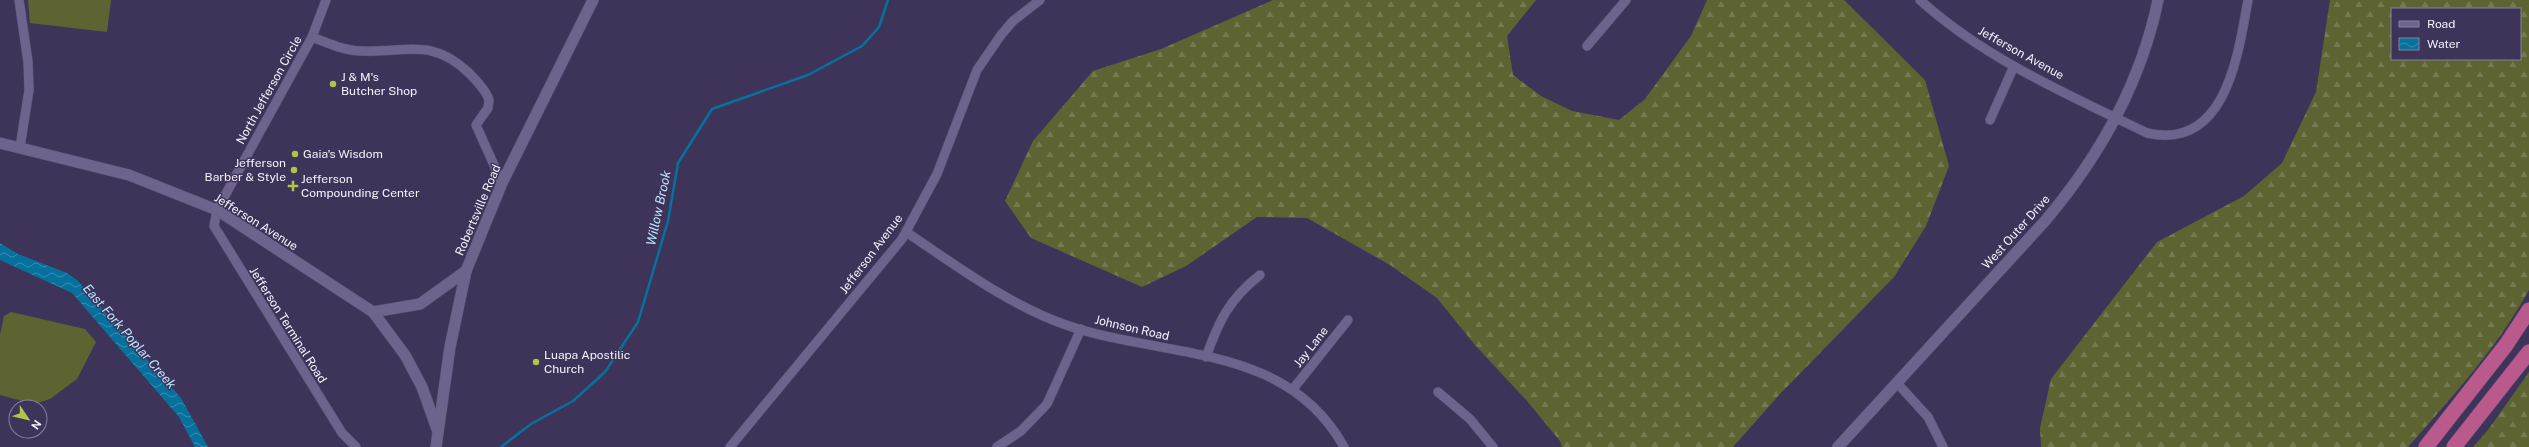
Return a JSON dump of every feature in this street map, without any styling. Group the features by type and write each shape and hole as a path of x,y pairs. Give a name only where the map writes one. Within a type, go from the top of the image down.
{"highway":[{"path":"2426,447 2506,345 2529,310"},
{"path":"2454,447 2529,352"}],"street":[{"path":"19,0 28,62 29,90 20,147"},
{"name":"North Jefferson Circle","path":"217,210 312,36 326,0"},
{"name":"Robertsville Road","path":"436,447 451,345 466,271 502,183 593,0"},
{"name":"Jefferson Avenue","path":"730,447 867,282 906,232 937,174 977,70 1001,35 1013,21 1040,0"},
{"path":"1587,46 1626,0"},
{"name":"Jefferson Avenue","path":"1920,0 1958,31 2014,66 2116,118 2147,133 2157,136 2175,136 2196,128 2213,112 2226,91 2241,37 2248,0"},
{"name":"West Outer Drive","path":"1838,447 2052,212 2096,153 2116,118 2141,62 2158,0"},
{"path":"312,36 348,50 362,52 420,48 439,52 465,69 489,100 488,108 476,125 502,183"},
{"path":"1990,120 2014,66"},
{"name":"Jefferson Avenue","path":"0,143 129,175 217,210 373,312 408,361 422,387 438,432"},
{"name":"Jefferson Terminal Road","path":"217,210 214,226 338,427 356,447"},
{"name":"Johnson Road","path":"906,232 1004,296 1034,313 1081,329 1250,367 1274,377 1292,389 1326,419 1344,447"},
{"path":"373,312 420,304 466,271"},
{"path":"1206,357 1218,323 1231,302 1244,287 1260,275"},
{"name":"Jay Lane","path":"1292,389 1348,320"},
{"path":"997,447 1021,431 1047,404 1081,329"},
{"path":"1897,383 1928,417 1943,447"},
{"path":"1438,392 1470,419 1493,447"}],"green space":[{"path":"28,0 111,0 107,32 30,23"},
{"path":"1273,0 1536,0 1507,36 1513,75 1541,96 1572,111 1619,120 1645,99 1691,36 1707,0 1844,0 1925,80 1949,166 1926,226 1894,277 1779,395 1733,447 1562,447 1560,441 1527,401 1475,345 1437,298 1390,265 1307,218 1257,217 1186,266 1142,287 1031,238 1005,201 1033,141 1093,71 1161,49"},
{"path":"2330,0 2529,0 2529,290 2503,332 2473,372 2408,447 2041,447 2040,428 2051,379 2157,242 2244,196 2282,163 2316,92"},
{"path":"11,312 85,329 96,342 77,379 48,400 15,399 0,395 0,334 4,316"},
{"path":"2529,372 2529,447 2473,447 2488,430"}],"water":[{"name":"East Fork Poplar Creek","path":"0,243 18,254 67,273 77,280 181,398 208,447 195,447 179,417 72,293 0,260"}],"waterway":[{"name":"Willow Brook","path":"501,447 531,424 573,401 605,372 638,322 668,221 678,163 712,109 808,75 862,46 879,27 888,0"}],"place":[{"name":"J & M's Butcher Shop","path":"333,84"},
{"name":"Gaia's Wisdom","path":"295,154"},
{"name":"Jefferson Barber & Style","path":"294,170"},
{"name":"Jefferson Compounding Center","path":"293,186"},
{"name":"Luapa Apostilic Church","path":"536,362"}]}
